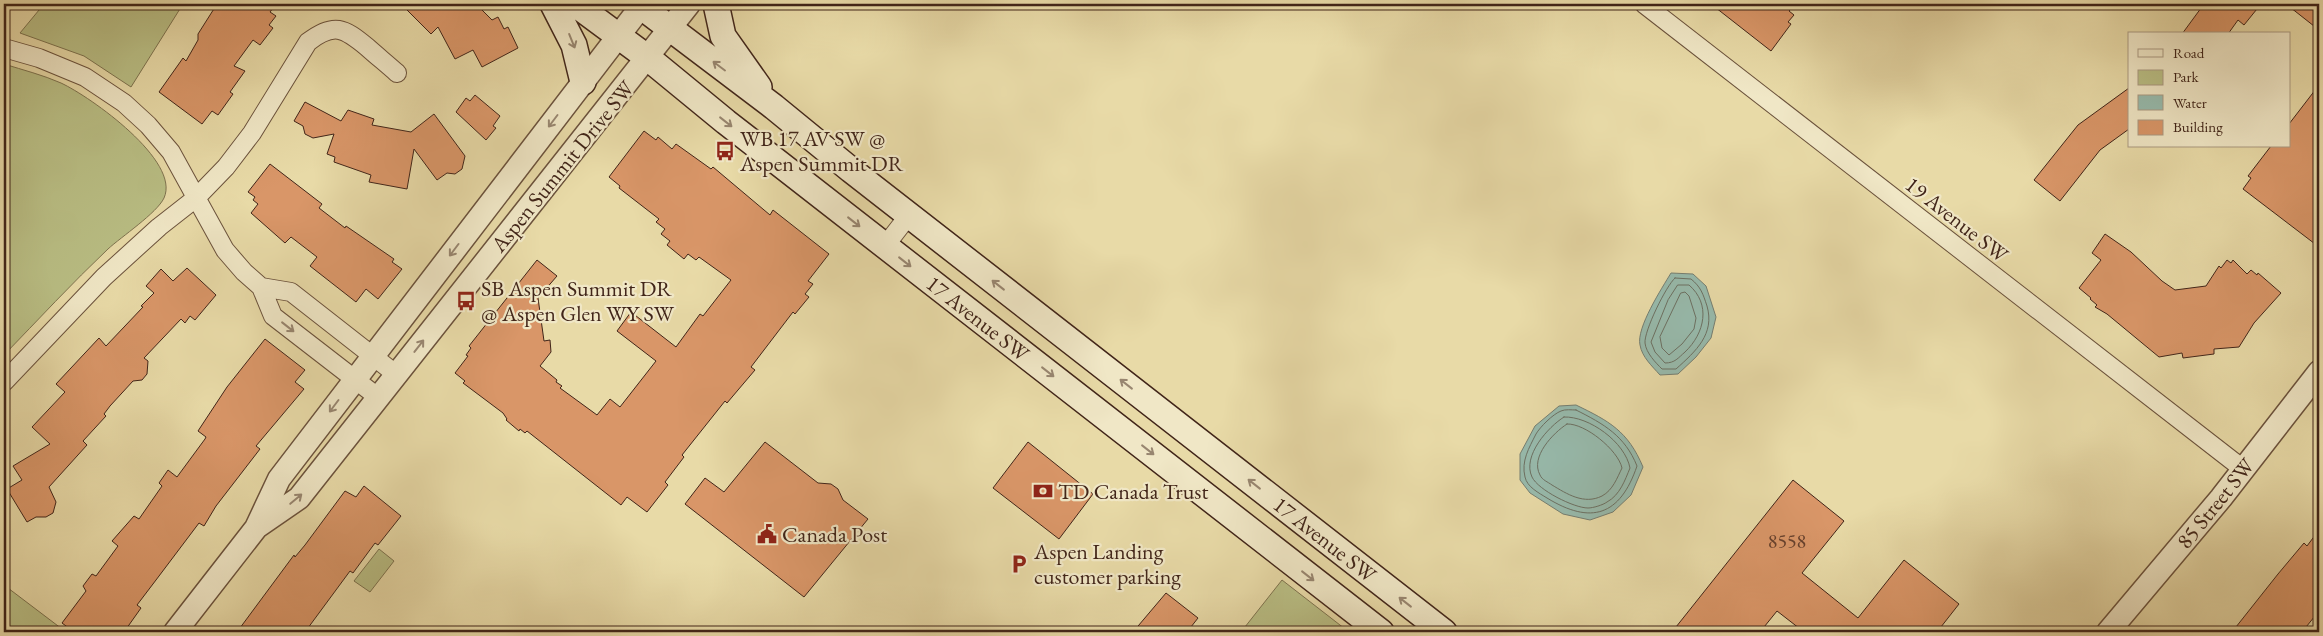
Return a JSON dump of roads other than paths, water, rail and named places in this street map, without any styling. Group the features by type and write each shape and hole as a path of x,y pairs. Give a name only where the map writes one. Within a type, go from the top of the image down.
{"main road":[{"path":"554,4 574,46 583,82"},
{"name":"17 Avenue SW","path":"575,4 648,58 885,246 1381,632"},
{"path":"716,4 723,36 774,107"},
{"name":"17 Avenue SW","path":"641,5 1444,632"},
{"path":"1270,546 1293,514"}],"street":[{"name":"Aspen Summit Drive SW","path":"256,528 299,498 689,4"},
{"name":"19 Avenue SW","path":"1644,4 2243,469"},
{"name":"Aspen Summit Drive SW","path":"175,632 256,528 279,479 641,5"},
{"path":"4,382 104,277 159,227 196,198 226,167 238,152 308,42 333,29 348,31 397,73"},
{"path":"4,48 39,58 84,78 124,103 148,125 171,152 225,250 244,272 261,287 274,316 379,398"},
{"path":"885,246 909,215"},
{"path":"261,287 290,292 396,375"},
{"name":"85 Street SW","path":"2108,632 2243,469 2319,372"}],"water":[{"path":"1671,273 1693,274 1706,286 1716,317 1711,338 1696,357 1678,374 1660,375 1643,353 1640,338 1651,308"},
{"path":"1576,405 1616,428 1631,444 1643,467 1631,495 1613,512 1590,520 1563,514 1530,493 1520,480 1520,454 1535,426 1559,406"}],"place":[{"name":"WB 17 AV SW @ Aspen Summit DR","path":"725,151"},
{"name":"SB Aspen Summit DR @ Aspen Glen WY SW","path":"466,301"},
{"name":"TD Canada Trust","path":"1043,491"},
{"name":"Canada Post","path":"767,534"},
{"name":"Aspen Landing customer parking","path":"1019,564"}]}
